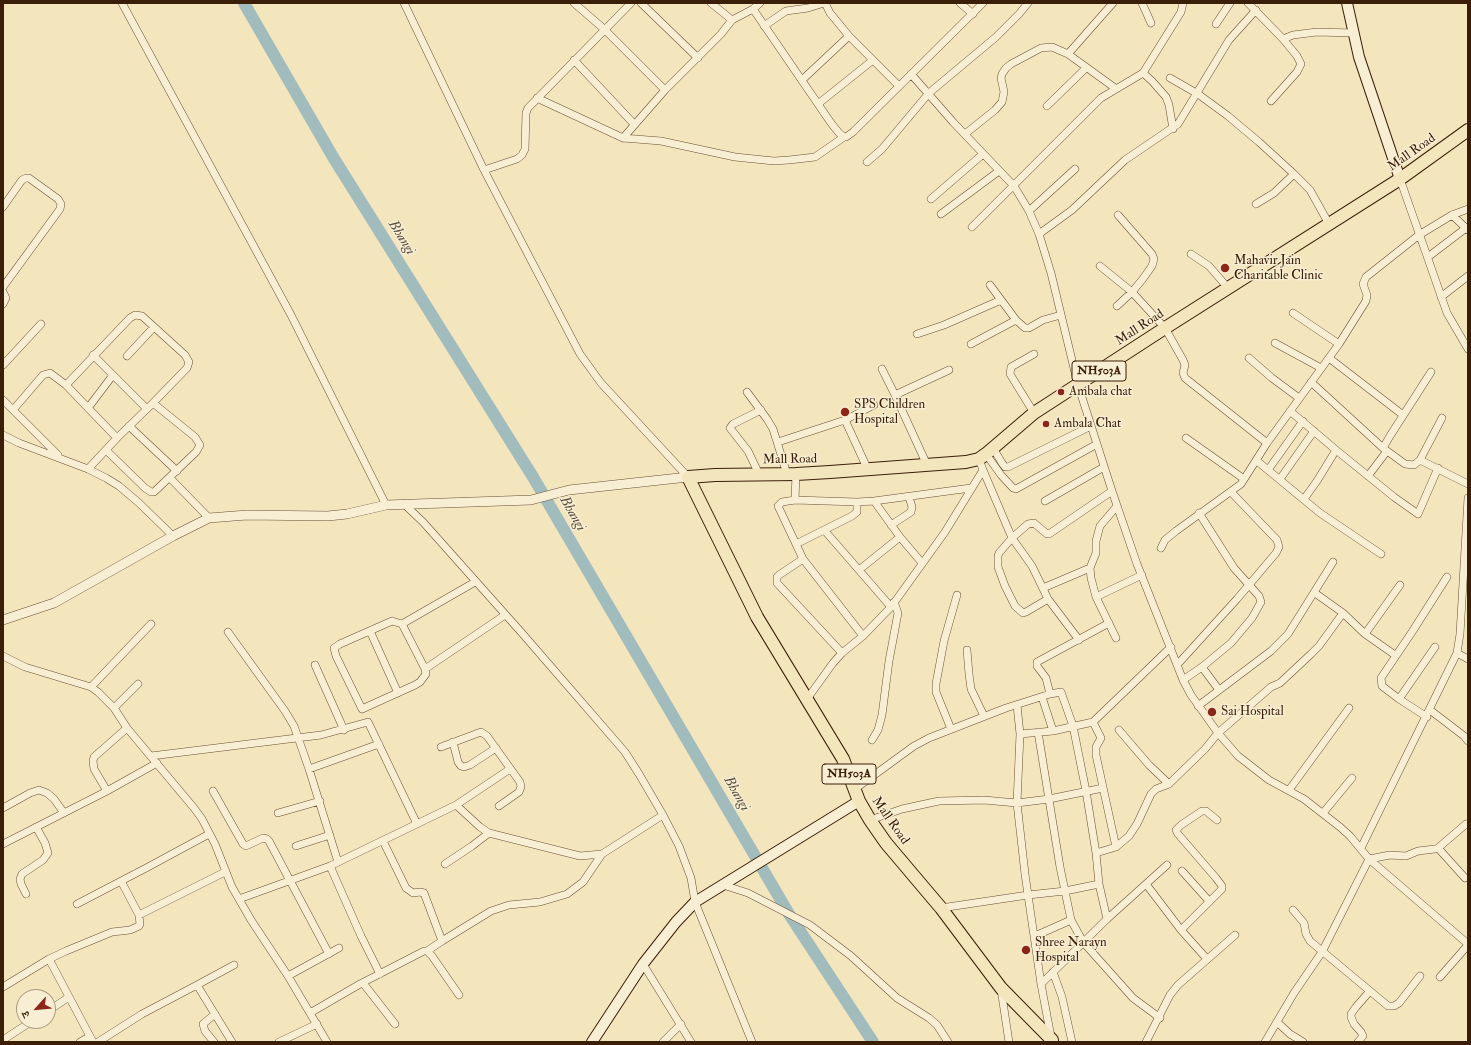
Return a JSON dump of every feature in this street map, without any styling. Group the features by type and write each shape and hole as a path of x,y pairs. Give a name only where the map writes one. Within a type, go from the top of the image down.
{"highway":[{"name":"Mall Road","path":"1052,1041 1001,988 941,908 886,843 870,820 859,801 843,759 757,617 688,477 868,470 966,462 986,458 1034,414 1165,328 1400,179 1468,130"}],"main road":[{"path":"1347,3 1359,57 1400,179"},
{"path":"592,1042 643,964 676,922 695,902 859,801"}],"street":[{"path":"122,3 291,315 386,505"},
{"path":"404,3 484,170 580,354 601,383 688,477"},
{"path":"574,3 604,28 666,90"},
{"path":"484,170 517,159 522,155 525,149 526,113 528,108 604,28 631,3"},
{"path":"641,3 698,58"},
{"path":"711,3 732,20"},
{"path":"623,138 666,90 721,34 732,20 760,3"},
{"path":"764,26 786,11 808,8 825,3 830,12 849,36 899,86"},
{"path":"960,3 973,14"},
{"path":"537,98 623,138 661,140 735,157 774,160 815,157 853,132 983,3"},
{"path":"867,162 882,149 929,93 996,37 1028,3"},
{"path":"1068,54 1113,3"},
{"path":"1142,3 1151,23"},
{"path":"972,227 1094,105 1115,88 1143,73 1181,12 1183,3"},
{"path":"1216,24 1230,3"},
{"path":"1248,3 1283,39 1297,56 1301,64 1297,72 1271,101"},
{"path":"752,9 835,128 844,137"},
{"path":"1039,234 1072,210 1125,160 1174,129 1198,94 1230,40 1256,10"},
{"path":"1283,39 1293,35 1317,32 1353,33"},
{"path":"802,80 849,36"},
{"path":"965,134 995,110 1002,102 1004,92 1001,78 1006,68 1032,52 1047,47 1052,47 1068,54 1115,88"},
{"path":"574,60 634,124"},
{"path":"818,104 873,60"},
{"path":"1047,106 1086,68"},
{"path":"1143,73 1166,97 1174,129"},
{"path":"911,74 1014,186 1029,211 1039,234 1051,273 1078,385 1117,506 1177,666 1198,706 1218,733 1238,756 1260,774 1304,798 1323,813 1350,836 1369,859 1468,944 1440,977"},
{"path":"1170,78 1198,94 1259,142 1310,190 1330,224"},
{"path":"931,200 983,154"},
{"path":"1029,211 1076,169"},
{"path":"941,214 999,171"},
{"path":"1256,204 1274,193 1294,174"},
{"path":"3,207 22,180 26,178 29,178 58,199 62,204 60,209 3,287"},
{"path":"1400,179 1447,313 1468,349"},
{"path":"1161,548 1171,535 1199,513 1237,488 1244,479 1257,461 1267,443 1339,344 1366,301 1367,295 1363,284 1366,277 1419,235 1452,215 1468,209"},
{"path":"1116,306 1132,292 1152,266 1154,261 1154,257 1149,250 1118,215"},
{"path":"1428,257 1467,229 1452,215"},
{"path":"1191,254 1209,266 1228,288"},
{"path":"1100,266 1132,292 1165,328 1184,363 1183,373 1185,378 1267,443"},
{"path":"1441,297 1468,276"},
{"path":"990,285 1016,320 1027,329 1043,320 1061,315"},
{"path":"3,292 6,298 3,304"},
{"path":"917,334 944,325 1001,300"},
{"path":"1293,313 1339,344"},
{"path":"66,385 130,318 135,315 142,316 185,355 189,362 187,368 88,468"},
{"path":"971,344 1016,320"},
{"path":"3,365 41,324"},
{"path":"127,356 154,327"},
{"path":"1462,338 1468,333"},
{"path":"1275,343 1321,368"},
{"path":"1034,354 1011,367 1010,374 1034,414"},
{"path":"94,355 147,409"},
{"path":"1249,358 1272,378 1299,398"},
{"path":"1329,358 1403,415"},
{"path":"882,369 927,465"},
{"path":"895,395 949,370"},
{"path":"1368,476 1385,450 1403,415 1431,372"},
{"path":"13,410 43,375 50,373 66,385 117,438"},
{"path":"88,408 113,375"},
{"path":"1311,382 1385,450 1410,466 1414,465 1420,460 1442,418"},
{"path":"746,392 761,410 773,429 791,474 795,500"},
{"path":"3,400 60,458"},
{"path":"106,450 151,492 156,491 196,452 200,445 195,437 153,403"},
{"path":"778,442 846,420 874,405"},
{"path":"759,474 748,450 730,428 733,424 761,410"},
{"path":"1290,411 1405,506 1418,514 1438,468"},
{"path":"846,420 868,470"},
{"path":"1268,470 1303,421"},
{"path":"129,426 177,471"},
{"path":"986,458 1002,463 1008,467 1091,426"},
{"path":"1280,479 1314,431"},
{"path":"3,435 20,443 88,468 119,486 156,518 173,536"},
{"path":"1186,438 1244,479"},
{"path":"986,458 1013,488 1016,489 1097,444"},
{"path":"1304,499 1336,450"},
{"path":"807,699 842,653 863,636 893,605 945,532 971,488 986,458"},
{"path":"986,458 1012,538 1032,566 1048,599 1079,640"},
{"path":"1420,460 1468,484"},
{"path":"1257,461 1320,513 1381,554"},
{"path":"1045,501 1104,467"},
{"path":"3,620 54,603 173,536 210,518 247,515 328,516 346,514 386,505 506,502 540,498 569,490 688,477"},
{"path":"170,478 210,518"},
{"path":"863,636 803,559 778,506 782,502 795,500 857,502 874,501 971,488"},
{"path":"1048,599 1026,612 1020,612 1015,606 1005,586 999,570 997,562 999,553 1012,538 1028,524 1031,523 1040,527 1047,534 1051,533 1112,491"},
{"path":"1177,666 1276,553 1279,545 1275,538 1231,492"},
{"path":"891,525 911,512 912,507 909,497"},
{"path":"1361,848 1427,717 1457,653 1460,634 1468,498"},
{"path":"874,501 900,537 922,563"},
{"path":"796,544 825,531 856,513 858,509 857,502"},
{"path":"404,504 423,522 625,752 663,815 679,846 689,872 695,902 752,1042"},
{"path":"1116,638 1096,597 1090,568 1096,553 1096,541 1100,526 1117,506"},
{"path":"1183,680 1202,667 1231,643 1240,633 1260,604 1261,599 1234,568 1199,513"},
{"path":"825,531 859,570 893,605 898,613 889,661 882,715 878,730 872,740"},
{"path":"859,570 900,537"},
{"path":"803,559 779,575 777,577 777,583 842,653"},
{"path":"1198,706 1271,652 1279,644 1288,634 1315,593 1333,562"},
{"path":"1043,588 1090,568"},
{"path":"1096,597 1142,575"},
{"path":"1427,717 1382,686 1380,680 1395,655 1448,577"},
{"path":"402,624 475,582"},
{"path":"1365,634 1400,585"},
{"path":"1315,593 1342,613 1365,634 1395,655"},
{"path":"951,729 936,692 936,684 944,641 957,595"},
{"path":"1096,854 1116,847 1129,836 1134,830 1153,791 1159,787 1169,784 1205,749 1218,733 1271,687 1280,683 1319,646 1342,613"},
{"path":"425,669 504,615"},
{"path":"362,709 420,682 426,674 425,669 402,624 392,621 334,648 336,656 417,824"},
{"path":"1050,694 1046,678 1037,666 1037,662 1108,623"},
{"path":"91,687 151,624"},
{"path":"370,631 398,693"},
{"path":"228,632 285,711 294,726 320,801 338,862"},
{"path":"1020,734 1053,731 1093,722 1170,647"},
{"path":"1399,699 1435,647"},
{"path":"967,650 971,689 984,716"},
{"path":"1457,653 1468,659"},
{"path":"3,656 24,667 91,687 114,708 127,728 194,808 210,834 225,872 251,920 288,976 328,1042"},
{"path":"315,665 344,730"},
{"path":"1202,667 1219,690"},
{"path":"114,708 138,684"},
{"path":"855,789 920,742 984,716 1060,691 1073,726 1086,791 1099,884 1107,919"},
{"path":"1042,697 1053,731"},
{"path":"1017,705 1020,734 1017,803 1024,874 1035,936 1041,984 1052,1041"},
{"path":"1289,790 1349,708"},
{"path":"1430,710 1464,736 1468,741"},
{"path":"150,756 321,735 344,730 368,722"},
{"path":"1093,722 1101,738 1096,749 1116,847"},
{"path":"107,791 94,769 94,757 127,728"},
{"path":"1119,730 1149,765 1169,784"},
{"path":"441,747 481,732 488,736 520,782 521,787 519,792 499,806"},
{"path":"1038,732 1071,920 1083,942 1133,998 1160,1018"},
{"path":"453,742 458,762 464,767 470,765 496,748"},
{"path":"309,769 379,744"},
{"path":"3,844 107,791 157,763"},
{"path":"239,899 330,866 456,805 510,769"},
{"path":"1323,813 1352,778"},
{"path":"870,820 902,809 939,801 984,800 1017,803 1049,799 1103,788"},
{"path":"3,808 30,793 39,790 47,792 64,813"},
{"path":"213,791 242,844 246,846 260,839 267,838 329,954"},
{"path":"278,813 320,801"},
{"path":"456,805 480,827 489,832 571,854 589,856 602,854"},
{"path":"1181,930 1222,889 1221,884 1176,830 1181,824 1202,811 1206,811 1217,820"},
{"path":"310,1013 363,982 420,952 427,951 498,908 540,902 567,894 583,882 602,854 663,815"},
{"path":"1369,859 1390,855 1406,856 1418,851 1438,848 1467,825"},
{"path":"26,894 20,879 22,874 46,857 48,853 45,843 36,827"},
{"path":"445,864 472,846 489,832"},
{"path":"77,904 210,834"},
{"path":"296,846 330,835"},
{"path":"382,841 406,888 413,893 424,893 442,941"},
{"path":"1438,848 1465,878"},
{"path":"1265,1042 1294,993 1322,952 1369,859"},
{"path":"1041,984 1107,919 1167,865"},
{"path":"330,866 361,936 380,974"},
{"path":"1182,871 1209,901"},
{"path":"139,915 225,872"},
{"path":"3,987 49,959 104,935 138,928 140,924 139,915 122,881"},
{"path":"941,908 1065,891 1099,884"},
{"path":"1146,884 1181,930 1207,959"},
{"path":"723,885 748,893 810,925 851,956 897,998 929,1018 937,1025 948,1042"},
{"path":"1293,910 1304,923 1308,938 1322,952 1388,1006 1394,1006 1399,1003 1420,976"},
{"path":"1035,936 1071,920"},
{"path":"1146,1042 1160,1018 1170,995 1178,985 1235,935"},
{"path":"288,976 339,948"},
{"path":"427,951 459,995"},
{"path":"49,959 91,1040 80,1042"},
{"path":"643,964 691,1042"},
{"path":"98,1042 142,1014 234,965"},
{"path":"1053,972 1062,997 1072,1042"},
{"path":"363,982 395,1024"},
{"path":"197,985 232,1042"},
{"path":"1001,988 1009,1042"},
{"path":"1358,1042 1363,1036 1352,1021 1351,1014 1370,991"},
{"path":"56,1006 69,997"},
{"path":"214,1014 203,1024 205,1031 214,1042"},
{"path":"1277,1022 1290,1034 1303,1042"},
{"path":"279,1042 317,1024"},
{"path":"663,1042 681,1024"},
{"path":"3,1040 20,1029"}],"waterway":[{"name":"Bhangi","path":"244,3 333,157 533,477 789,914 873,1042"}],"place":[{"name":"Mahavir Jain Charitable Clinic","path":"1225,268"},
{"name":"Ambala chat","path":"1061,392"},
{"name":"SPS Children Hospital","path":"845,412"},
{"name":"Ambala Chat","path":"1046,424"},
{"name":"Sai Hospital","path":"1212,712"},
{"name":"Shree Narayn Hospital","path":"1026,950"}]}
